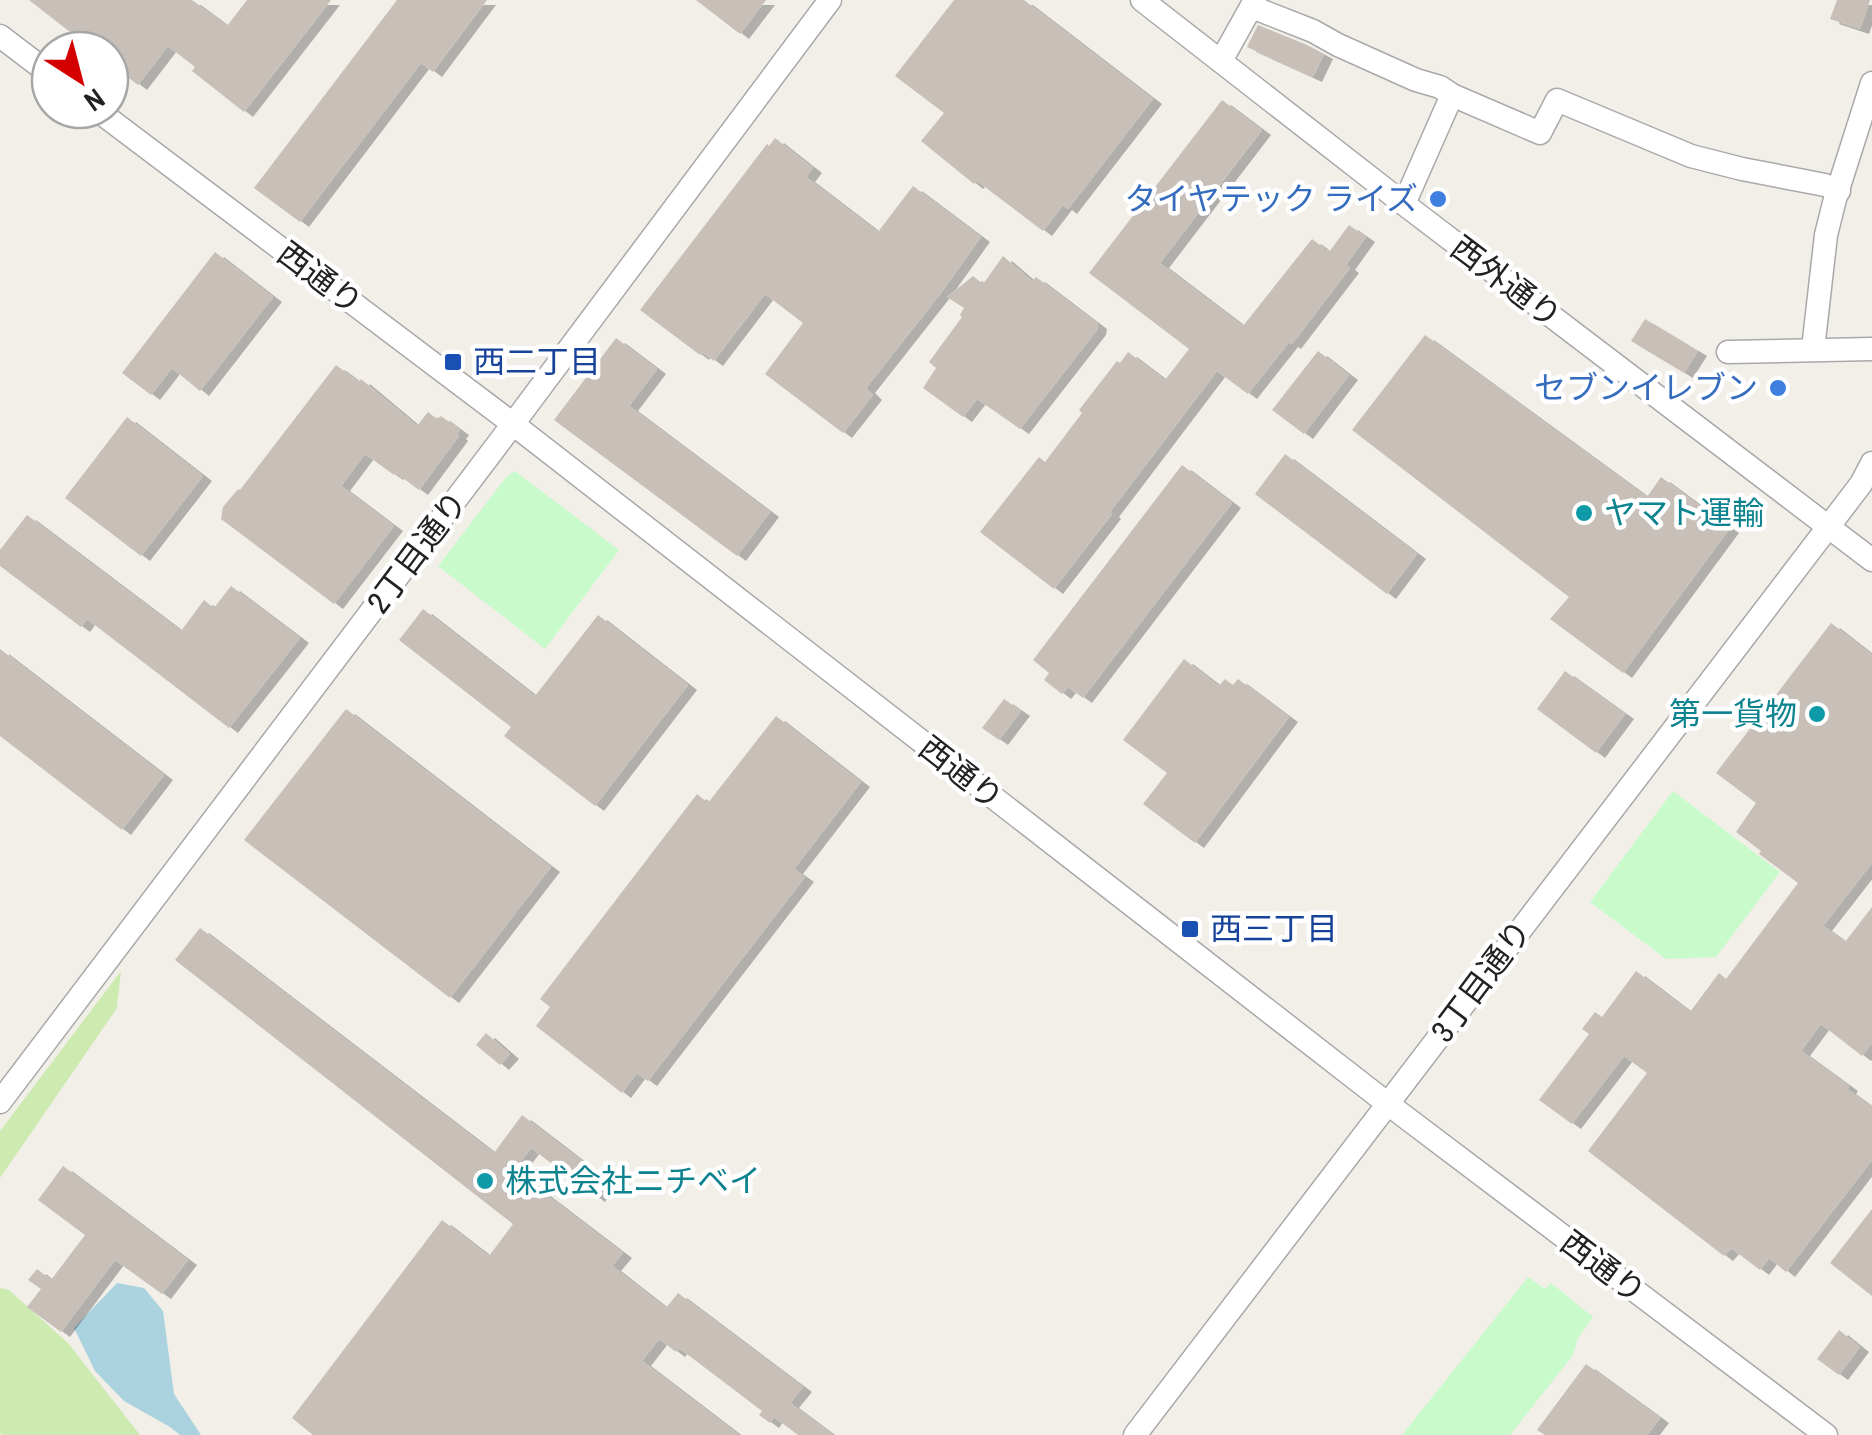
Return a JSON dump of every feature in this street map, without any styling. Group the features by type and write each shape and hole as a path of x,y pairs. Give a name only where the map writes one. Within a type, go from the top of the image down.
{"street":[{"name":"2丁目通り","path":"0,1102 830,0"},
{"name":"西外通り","path":"1142,0 1872,560"},
{"path":"1221,61 1254,3 1338,45 1540,133 1557,100 1691,156 1825,185 1839,192"},
{"path":"0,36 30,59"},
{"path":"1813,348 1826,235 1872,83"},
{"path":"1404,204 1452,95"},
{"name":"西通り","path":"123,130 513,424 1388,1104 1826,1435"},
{"path":"1728,352 1872,348"},
{"name":"3丁目通り","path":"1135,1435 1861,484 1872,464"}],"green space":[{"path":"515,471 619,550 545,649 438,566 507,476"},
{"path":"1673,791 1780,872 1716,957 1666,959 1590,902"},
{"path":"121,971 117,1008 0,1178 0,1131"},
{"path":"1528,1277 1545,1289 1551,1283 1593,1317 1578,1338 1573,1355 1510,1435 1402,1435"},
{"path":"0,1288 9,1290 68,1343 140,1435 0,1433"}],"water":[{"path":"117,1283 144,1288 163,1311 174,1394 201,1435 180,1435 124,1401 95,1371 74,1328"}],"building":[{"path":"29,0 192,0 227,26 247,0 331,0 244,112 192,71 195,67 168,46 138,85 130,79 130,30 67,30"},
{"path":"397,0 487,0 433,72 421,63 300,222 254,188"},
{"path":"696,0 766,0 740,34"},
{"path":"954,0 1024,0 1153,99 1068,209 1063,205 1043,231 977,181 974,184 921,141 944,113 895,76"},
{"path":"1837,0 1870,0 1860,29 1830,19"},
{"path":"1258,25 1324,54 1313,77 1247,47"},
{"path":"1222,100 1262,130 1160,263 1243,326 1312,239 1329,252 1349,225 1366,237 1346,265 1350,268 1248,394 1217,371 1054,589 980,532 1039,457 1045,462 1117,361 1120,363 1128,352 1165,380 1189,349 1089,273"},
{"path":"775,138 813,168 806,177 878,232 913,186 981,237 866,388 873,395 843,433 765,374 803,323 765,294 714,361 702,352 700,355 640,310"},
{"path":"215,252 273,297 200,391 172,368 151,395 122,373"},
{"path":"1003,256 1032,281 1036,277 1098,324 1020,429 977,399 963,417 923,388 936,368 929,362 962,317 964,308 947,297 973,276 983,284"},
{"path":"1645,319 1698,351 1684,373 1631,341"},
{"name":"ヤマト運輸","path":"1425,335 1647,497 1661,477 1730,528 1623,673 1550,619 1569,597 1352,430"},
{"path":"616,338 657,369 629,406 770,512 737,556 554,420"},
{"path":"1318,351 1349,375 1304,434 1272,410"},
{"path":"336,365 359,382 361,379 417,426 428,412 460,430 419,490 365,454 341,486 394,526 334,604 221,519 223,507"},
{"path":"127,417 203,476 141,556 65,498"},
{"path":"1285,454 1417,554 1387,594 1255,494"},
{"path":"1182,465 1232,503 1083,698 1068,687 1062,694 1044,680 1049,673 1033,660"},
{"path":"27,515 181,631 204,600 214,608 231,586 300,638 229,728 87,619 81,627 0,566 0,550"},
{"path":"423,609 535,696 598,615 688,685 595,806 504,736 511,727 399,640"},
{"path":"1831,623 1872,655 1872,863 1823,926 1845,942 1872,907 1872,1043 1862,1056 1821,1024 1801,1051 1872,1107 1872,1160 1786,1272 1769,1258 1760,1270 1731,1248 1724,1256 1588,1151 1647,1073 1624,1056 1572,1124 1539,1100 1589,1034 1582,1029 1595,1012 1602,1017 1636,971 1690,1012 1719,973 1726,979 1798,883 1736,832 1756,803 1716,773"},
{"path":"0,649 164,775 122,830 0,736"},
{"path":"1184,659 1219,686 1225,679 1233,685 1238,679 1289,717 1195,843 1143,804 1167,773 1123,740"},
{"path":"1565,671 1625,714 1596,753 1537,709"},
{"path":"1004,699 1021,711 999,740 982,728"},
{"path":"346,709 551,867 450,998 244,840"},
{"path":"776,716 861,782 794,869 805,877 648,1081 637,1073 622,1093 536,1026 550,1007 540,999 697,794 708,803"},
{"name":"株式会社ニチベイ","path":"200,928 494,1153 522,1115 608,1181 596,1197 531,1148 514,1170 623,1253 612,1266 666,1308 678,1293 803,1387 790,1403 833,1435 798,1435 774,1417 770,1423 759,1415 762,1411 679,1348 676,1352 659,1339 642,1361 739,1435 313,1435 292,1418 442,1220 489,1256 513,1224 175,960"},
{"path":"486,1033 510,1054 500,1065 476,1045"},
{"path":"63,1166 188,1260 162,1294 115,1260 61,1332 27,1307 41,1289 28,1280 37,1269 51,1280 85,1235 38,1200"},
{"path":"1872,1209 1872,1296 1830,1263"},
{"path":"1839,1330 1860,1347 1839,1375 1817,1359"},
{"path":"1586,1364 1660,1418 1647,1435 1545,1435 1537,1430"}],"place":[{"name":"タイヤテック ライズ","path":"1438,199"},
{"name":"西二丁目","path":"453,362"},
{"name":"セブンイレブン","path":"1778,388"},
{"name":"ヤマト運輸","path":"1584,513"},
{"name":"第一貨物","path":"1817,714"},
{"name":"西三丁目","path":"1190,929"},
{"name":"株式会社ニチベイ","path":"485,1181"}]}
